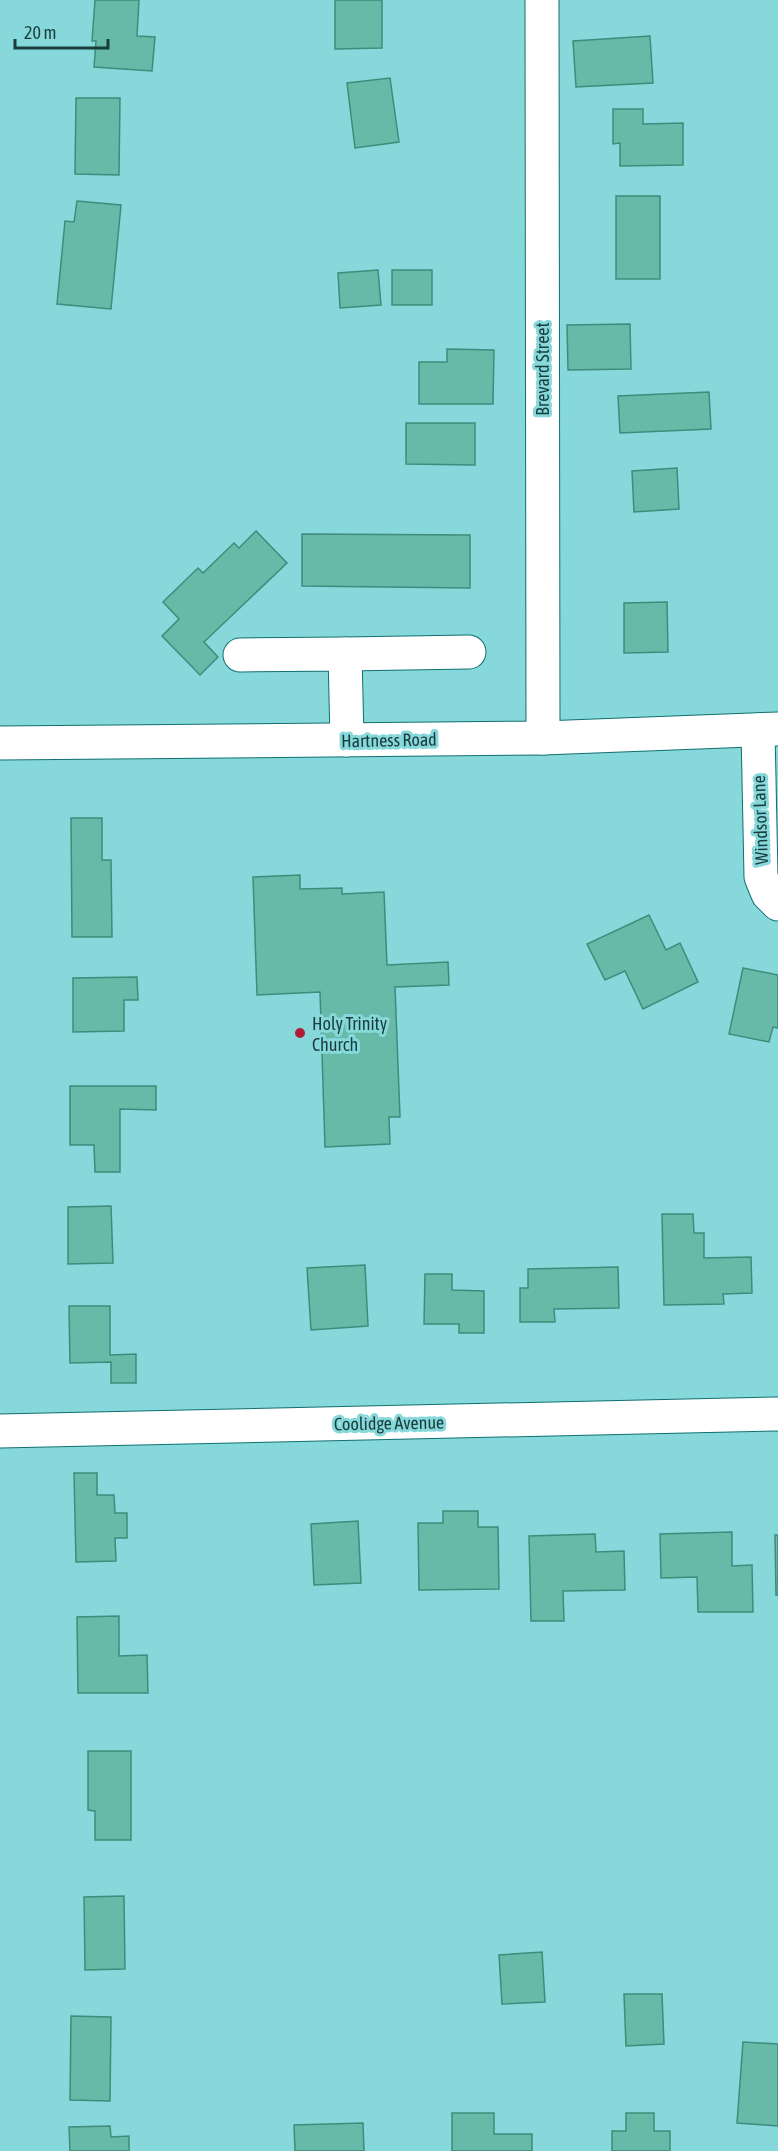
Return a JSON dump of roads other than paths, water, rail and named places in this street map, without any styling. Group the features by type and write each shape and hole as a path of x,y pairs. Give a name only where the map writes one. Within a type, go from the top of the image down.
{"street":[{"name":"Brevard Street","path":"542,0 543,738"},
{"path":"240,655 469,652"},
{"path":"345,654 347,740"},
{"name":"Hartness Road","path":"0,743 543,738 768,730"},
{"name":"Windsor Lane","path":"768,730 762,877 768,894 778,904"},
{"name":"Coolidge Avenue","path":"0,1431 778,1414"}],"place":[{"name":"Holy Trinity Church","path":"300,1033"}]}
